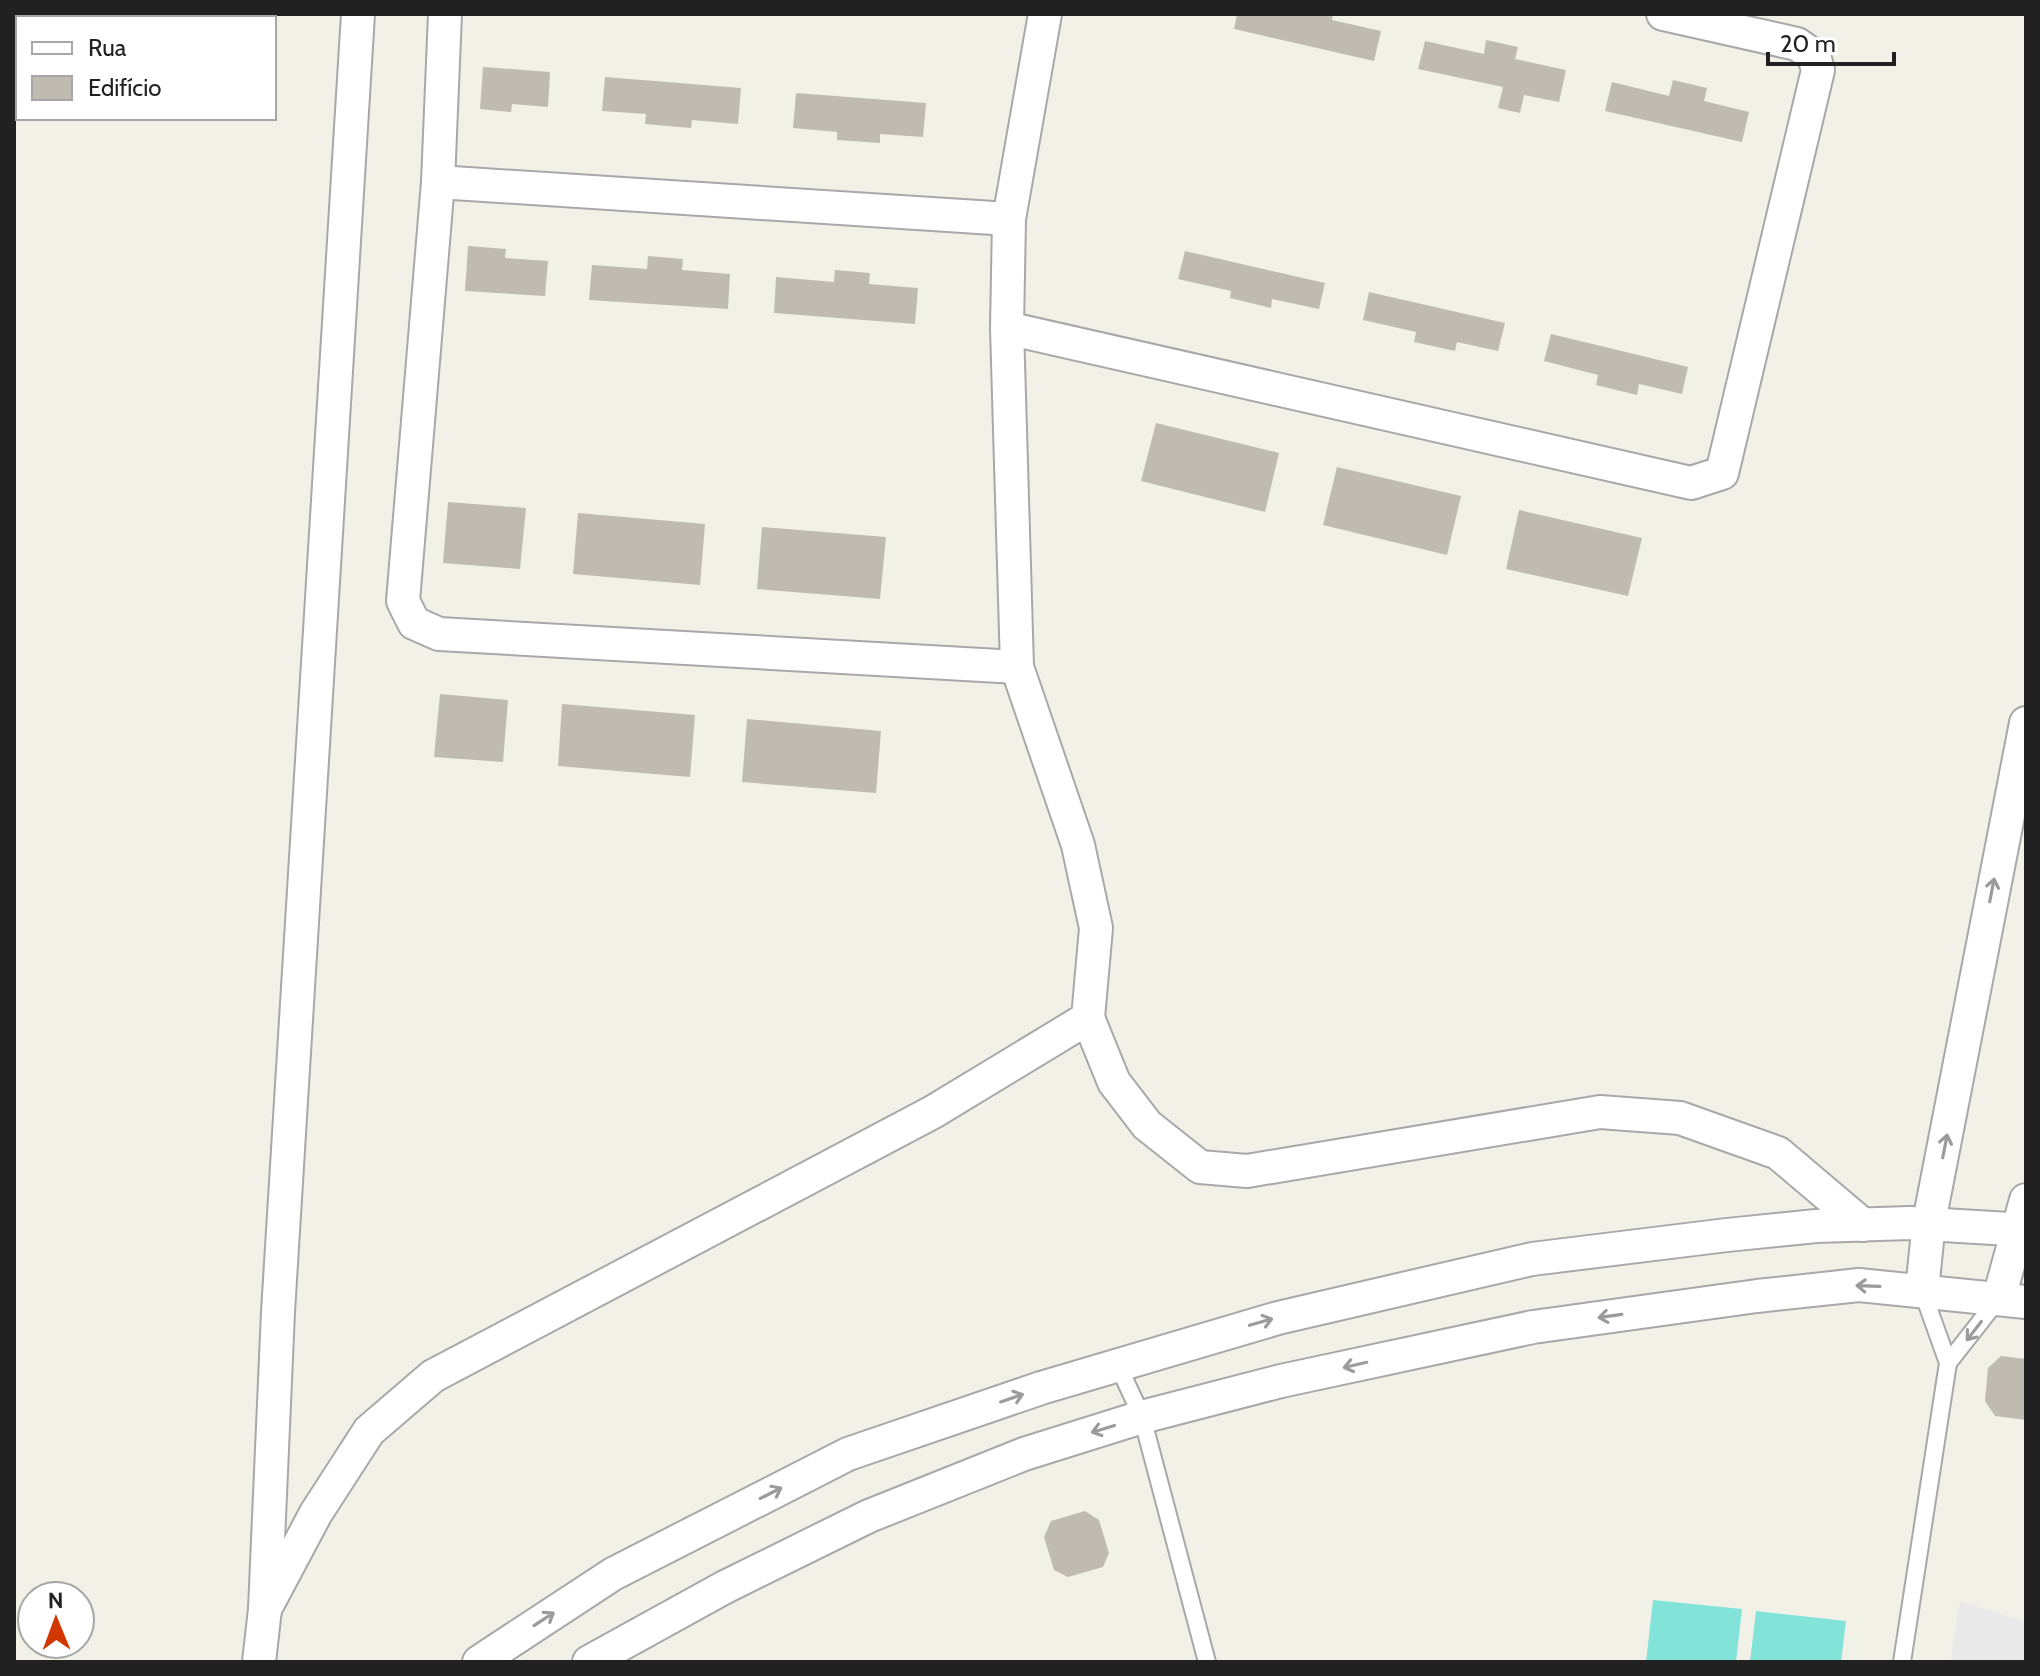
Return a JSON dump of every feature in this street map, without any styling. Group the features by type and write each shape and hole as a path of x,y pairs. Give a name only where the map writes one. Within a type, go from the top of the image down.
{"street":[{"path":"259,1662 265,1609 278,1312 358,14"},
{"path":"445,14 438,182 403,601 414,623 439,634 1017,667"},
{"path":"1045,14 1009,219 1007,328 1017,667 1078,845 1096,928 1088,1018 1114,1082 1147,1125 1200,1167 1247,1171 1600,1112 1680,1118 1778,1153 1863,1225"},
{"path":"1007,328 1691,483 1722,473 1818,70 1814,56 1797,44 1663,14"},
{"path":"438,182 1009,219"},
{"path":"1922,1290 1929,1222 2026,723"},
{"path":"265,1609 316,1513 369,1431 433,1376 933,1112 1088,1018"},
{"path":"479,1662 613,1574 848,1454 1117,1363 1278,1318 1532,1259 1741,1234 1863,1225 2024,1220 2013,1300 1859,1285 1533,1327 1296,1378 1142,1417 1024,1454 869,1516 725,1587 589,1662"}],"lane":[{"path":"1902,1662 1948,1363 1922,1290"},
{"path":"1948,1363 2013,1300"},
{"path":"1117,1363 1142,1417 1207,1662"}],"shaded area":[{"path":"1653,1600 1742,1609 1736,1662 1646,1662"},
{"path":"1960,1601 2026,1622 2026,1662 1950,1662"},
{"path":"1756,1611 1846,1621 1841,1662 1750,1662"}],"building":[{"path":"1237,14 1333,14 1332,20 1381,31 1374,61 1234,29"},
{"path":"1486,40 1518,47 1515,59 1566,70 1559,102 1524,95 1520,113 1498,108 1503,87 1418,69 1425,41 1484,54"},
{"path":"483,67 550,72 548,107 512,104 511,112 480,109"},
{"path":"605,77 741,88 738,124 692,120 691,128 645,124 646,114 602,111"},
{"path":"1673,80 1707,88 1704,101 1749,112 1742,142 1605,111 1612,82 1669,96"},
{"path":"796,93 926,103 923,137 880,134 880,143 837,140 837,132 793,128"},
{"path":"468,246 506,249 505,258 548,261 545,296 465,291"},
{"path":"1185,251 1325,283 1319,309 1272,299 1271,308 1230,298 1231,291 1178,279"},
{"path":"648,256 683,259 682,270 730,274 728,309 589,300 592,265 647,269"},
{"path":"835,270 870,273 869,284 918,288 915,324 774,313 776,277 834,282"},
{"path":"1369,292 1505,323 1498,351 1457,342 1455,351 1414,342 1416,332 1363,320"},
{"path":"1551,334 1688,367 1682,394 1639,384 1637,395 1596,385 1598,375 1544,361"},
{"path":"1156,423 1279,453 1265,512 1141,481"},
{"path":"1337,467 1461,496 1447,555 1323,525"},
{"path":"448,502 526,508 520,569 443,563"},
{"path":"1519,510 1642,538 1628,596 1506,569"},
{"path":"578,513 705,524 700,585 573,574"},
{"path":"762,527 886,537 880,599 757,589"},
{"path":"440,694 508,700 503,762 434,757"},
{"path":"562,704 695,715 690,777 558,766"},
{"path":"747,719 881,731 876,793 742,782"},
{"path":"2001,1356 2026,1359 2026,1420 1995,1416 1985,1401 1988,1368"},
{"path":"1085,1511 1099,1520 1109,1553 1103,1567 1068,1577 1054,1570 1044,1537 1051,1521"}]}
